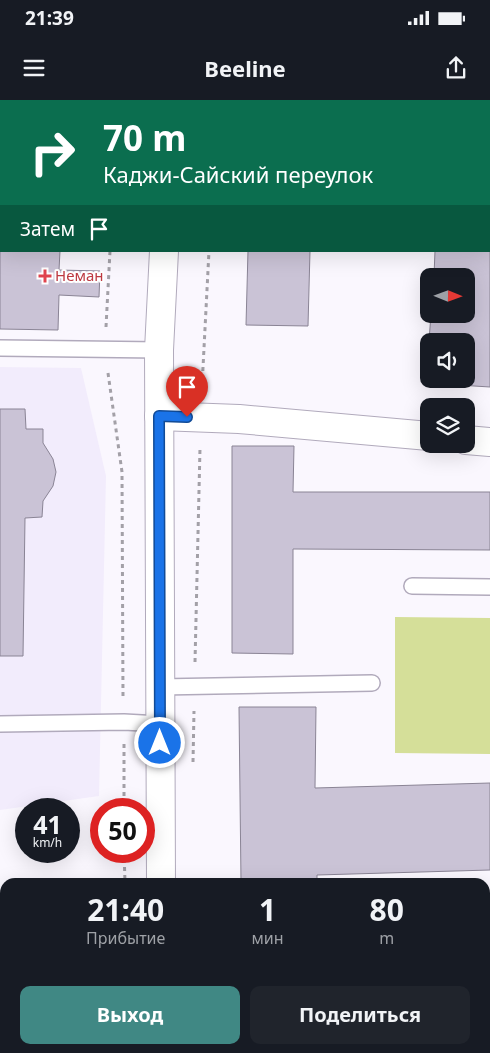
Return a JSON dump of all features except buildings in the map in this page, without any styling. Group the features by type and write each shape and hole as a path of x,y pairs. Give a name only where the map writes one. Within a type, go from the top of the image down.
{"main road":[{"path":"161,878 159,350 164,252"},
{"path":"159,416 239,419 420,435"},
{"path":"475,441 490,442"}],"lane":[{"path":"0,348 159,350"},
{"path":"412,586 490,587"},
{"path":"160,687 372,683"},
{"path":"0,724 124,722 160,724"}],"path":[{"path":"110,252 104,350 122,472 124,798"},
{"path":"193,764 201,418 209,252"},
{"path":"124,863 125,878"}],"shaded area":[{"path":"0,367 81,368 106,476 99,796 80,799 15,798 15,808 0,810"}],"green space":[{"path":"395,617 490,618 490,754 395,753"}],"place":[{"name":"Неман","path":"45,276"}],"route":[{"path":"160,743 159,416 187,417"}]}
